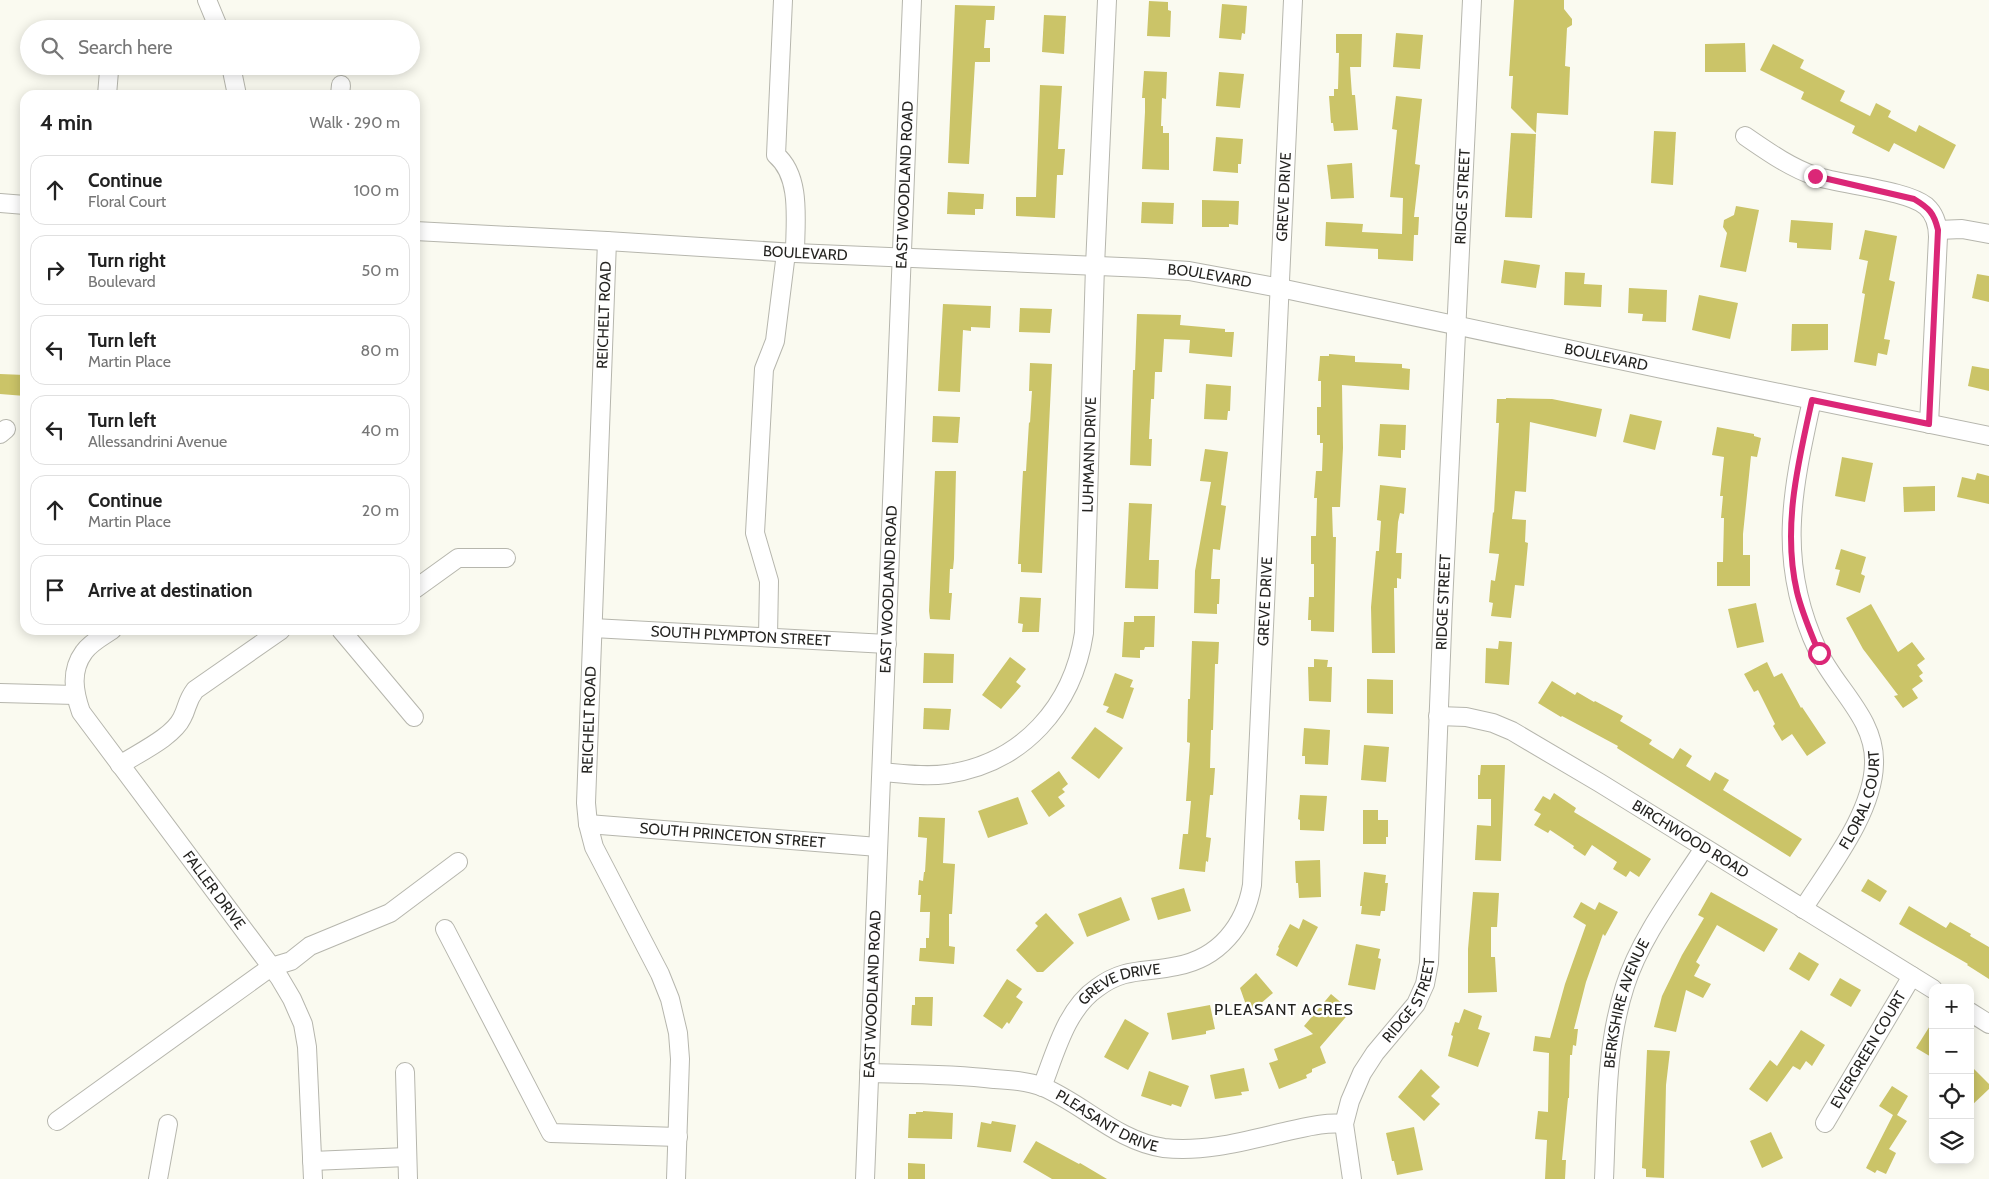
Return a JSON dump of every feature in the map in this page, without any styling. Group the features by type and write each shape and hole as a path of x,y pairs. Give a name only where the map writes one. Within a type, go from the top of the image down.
{"street":[{"path":"207,0 215,20"},
{"path":"768,637 769,581 755,533 764,369 775,342 791,253 792,182 783,161 776,155 783,0"},
{"name":"EAST WOODLAND ROAD","path":"865,1179 912,0"},
{"name":"LUHMANN DRIVE","path":"882,772 920,775 945,774 967,770 997,758 1020,744 1042,726 1064,696 1081,653 1084,633 1095,266 1107,0"},
{"name":"GREVE DRIVE","path":"1042,1087 1064,1032 1087,996 1106,982 1122,974 1177,966 1200,959 1217,948 1231,935 1242,919 1249,902 1253,865 1294,0"},
{"name":"RIDGE STREET","path":"1352,1179 1344,1124 1350,1101 1362,1073 1416,1004 1425,984 1429,963 1438,716 1472,0"},
{"path":"107,90 109,75"},
{"path":"233,75 236,90"},
{"path":"1745,136 1794,168 1815,176 1914,199 1926,206 1935,216 1938,230 1929,424"},
{"path":"0,203 20,205"},
{"path":"1938,230 1962,229 1989,234"},
{"name":"BOULEVARD","path":"420,231 791,253 1189,271 1456,324 1989,436"},
{"name":"REICHELT ROAD","path":"607,241 586,803 588,824 594,847 660,974 670,999 678,1033 680,1059 676,1179"},
{"name":"FLORAL COURT","path":"1803,909 1862,815 1871,792 1874,765 1874,750 1861,715 1819,653 1807,624 1797,591 1791,544 1792,506 1812,400"},
{"path":"420,585 458,558 506,558"},
{"name":"SOUTH PLYMPTON STREET","path":"593,628 887,644"},
{"path":"0,693 75,695 74,680 77,665 84,651 105,635"},
{"path":"120,765 174,730 183,718 188,700 195,690 274,635"},
{"path":"352,635 414,716"},
{"name":"FALLER DRIVE","path":"75,695 81,712 271,967 292,999 303,1024 307,1047 313,1179"},
{"name":"BIRCHWOOD ROAD","path":"1438,716 1466,717 1493,723 1512,731 1600,782 1929,987"},
{"name":"SOUTH PRINCETON STREET","path":"588,824 878,847"},
{"name":"BERKSHIRE AVENUE","path":"1604,1179 1614,1029 1625,985 1658,920 1704,848"},
{"path":"57,1121 271,967 291,960 310,946 390,913 458,862"},
{"path":"445,929 550,1133 678,1137"},
{"name":"EVERGREEN COURT","path":"1825,1123 1912,976"},
{"path":"1974,1015 1989,1024"},
{"path":"405,1072 408,1179"},
{"name":"PLEASANT DRIVE","path":"869,1074 976,1077 1029,1083 1042,1087 1120,1133 1141,1142 1163,1148 1196,1148 1254,1139 1325,1123 1344,1124"},
{"path":"158,1179 168,1124"},
{"path":"312,1161 407,1156"}],"building":[{"path":"1514,0 1564,0 1564,9 1572,19 1572,25 1567,28 1565,66 1570,67 1568,115 1537,113 1536,133 1511,108 1513,76 1509,76"},
{"path":"1149,1 1168,2 1168,10 1171,11 1170,37 1147,36"},
{"path":"1222,4 1247,6 1245,34 1242,33 1241,40 1219,38"},
{"path":"955,5 995,6 994,20 986,20 984,48 990,48 990,62 975,62 969,164 948,163"},
{"path":"1044,15 1066,16 1064,54 1042,52"},
{"path":"1396,33 1423,35 1420,69 1393,67"},
{"path":"1336,34 1362,34 1361,67 1350,67 1352,95 1355,95 1358,130 1334,131 1333,123 1331,123 1329,96 1334,96 1334,89 1338,89 1339,53 1336,53"},
{"path":"1745,43 1746,72 1705,72 1705,44"},
{"path":"1773,44 1804,60 1800,68 1845,91 1840,101 1870,116 1876,103 1891,111 1888,117 1916,132 1919,125 1956,145 1944,169 1894,143 1889,152 1852,133 1855,126 1801,99 1804,92 1760,70"},
{"path":"1144,71 1167,72 1166,99 1162,98 1161,126 1163,126 1163,133 1169,133 1169,170 1142,169 1145,112 1145,98 1142,98"},
{"path":"1219,72 1244,74 1240,108 1216,106"},
{"path":"1040,85 1062,86 1058,149 1065,149 1063,175 1057,175 1055,218 1016,216 1016,197 1036,197"},
{"path":"1396,96 1422,99 1415,164 1420,165 1414,217 1419,217 1418,235 1414,235 1413,261 1378,259 1378,249 1325,246 1326,222 1363,224 1362,232 1402,234 1403,198 1390,197 1397,130 1392,129"},
{"path":"1654,131 1676,132 1673,185 1651,183"},
{"path":"1511,133 1536,134 1532,218 1505,217"},
{"path":"1216,137 1243,139 1241,164 1238,164 1238,173 1213,171"},
{"path":"1352,163 1354,198 1331,199 1327,165"},
{"path":"948,192 984,194 983,209 975,209 975,215 947,214"},
{"path":"1202,200 1239,201 1238,225 1202,227"},
{"path":"1142,202 1174,203 1173,224 1141,223"},
{"path":"1736,206 1759,210 1746,272 1720,267 1727,233 1723,227 1724,220 1734,215"},
{"path":"1791,220 1833,223 1831,250 1797,248 1797,243 1789,242"},
{"path":"1865,230 1897,236 1889,280 1895,282 1884,339 1890,340 1887,355 1878,353 1876,366 1854,362 1865,294 1862,293 1868,261 1859,259"},
{"path":"1504,260 1540,265 1536,288 1501,283"},
{"path":"1565,272 1585,273 1584,284 1602,285 1601,307 1564,305"},
{"path":"1977,274 1989,276 1989,302 1972,298"},
{"path":"1629,288 1667,290 1666,322 1642,321 1643,314 1628,313"},
{"path":"1699,295 1738,303 1730,339 1692,330"},
{"path":"943,304 991,306 990,328 971,327 971,331 963,330 960,392 938,391"},
{"path":"1020,308 1052,309 1050,333 1019,332"},
{"path":"1137,314 1181,315 1180,325 1225,329 1225,332 1234,332 1232,357 1189,353 1190,340 1164,339 1162,372 1155,372 1154,399 1151,399 1149,439 1152,439 1151,466 1130,465"},
{"path":"1792,324 1828,324 1828,350 1791,351"},
{"path":"1329,354 1355,356 1355,362 1402,364 1402,368 1410,369 1409,390 1342,385 1343,448 1340,507 1332,507 1333,537 1336,537 1334,632 1311,631 1311,620 1308,620 1309,597 1314,597 1314,564 1311,564 1311,536 1316,536 1317,498 1314,498 1316,471 1322,471 1323,443 1320,443 1320,435 1317,435 1317,407 1321,407 1321,381 1318,381 1320,356 1329,356"},
{"path":"1030,363 1052,364 1042,573 1021,572 1021,564 1018,564 1023,471 1026,471 1032,391 1029,391"},
{"path":"1972,366 1989,369 1989,391 1968,386"},
{"path":"0,374 20,375 20,396 0,394"},
{"path":"1206,384 1231,386 1230,411 1228,411 1227,420 1204,419"},
{"path":"1497,399 1552,399 1602,409 1596,437 1530,422 1526,492 1515,491 1512,519 1526,520 1525,542 1528,543 1524,586 1515,585 1511,618 1491,616 1493,603 1489,602 1491,580 1495,581 1499,554 1489,553 1494,513 1499,423 1496,423"},
{"path":"1630,414 1662,421 1655,450 1623,442"},
{"path":"933,416 960,417 958,443 932,442"},
{"path":"1380,424 1406,425 1405,450 1401,450 1401,458 1378,456"},
{"path":"1717,427 1754,434 1754,436 1761,438 1757,457 1751,456 1743,534 1743,555 1750,555 1750,586 1717,586 1717,562 1723,562 1724,518 1721,518 1723,496 1720,496 1724,457 1712,455"},
{"path":"1205,449 1228,452 1221,505 1226,506 1220,550 1213,549 1211,579 1220,579 1217,614 1194,613 1195,571 1211,482 1200,481"},
{"path":"1842,457 1873,463 1865,502 1835,496"},
{"path":"935,471 956,471 954,559 953,569 950,569 949,593 952,593 950,620 930,619 929,611"},
{"path":"1977,473 1989,476 1989,504 1957,497 1962,477 1975,480"},
{"path":"1380,485 1406,488 1404,514 1400,513 1398,522 1396,553 1402,553 1401,579 1397,578 1397,588 1394,588 1395,653 1372,653 1371,607 1376,551 1379,551 1381,521 1377,520"},
{"path":"1935,486 1935,511 1904,512 1903,487"},
{"path":"1129,503 1152,504 1149,560 1159,560 1158,589 1125,588"},
{"path":"1841,549 1866,557 1861,574 1865,576 1860,593 1836,585 1840,570 1835,569"},
{"path":"1020,597 1041,598 1039,632 1022,632 1023,624 1018,623"},
{"path":"1756,603 1764,642 1737,648 1728,609"},
{"path":"1871,604 1898,652 1912,642 1925,659 1917,665 1923,673 1919,676 1923,681 1912,689 1918,698 1903,708 1894,696 1898,695 1863,649 1846,618"},
{"path":"1134,616 1155,616 1154,647 1145,647 1144,650 1140,650 1140,658 1122,657 1124,622 1134,622"},
{"path":"1192,641 1219,642 1218,664 1215,664 1213,730 1211,730 1210,768 1215,768 1213,795 1210,795 1206,837 1211,838 1205,872 1179,869 1183,834 1188,834 1191,801 1186,801 1190,743 1187,742 1188,699 1190,699"},
{"path":"1499,641 1512,642 1509,685 1485,683 1486,648 1498,649"},
{"path":"924,653 954,654 953,683 923,683"},
{"path":"1010,657 1026,669 1016,682 1021,686 1001,709 982,695"},
{"path":"1314,659 1328,660 1327,667 1332,667 1331,702 1309,701 1308,667 1314,667"},
{"path":"1767,662 1774,677 1782,673 1801,708 1826,743 1807,756 1792,734 1782,741 1773,726 1775,724 1758,690 1754,692 1744,674"},
{"path":"1115,673 1133,680 1130,687 1134,688 1123,719 1106,712 1109,707 1103,705"},
{"path":"1367,679 1393,680 1393,714 1367,713"},
{"path":"1552,681 1575,695 1577,692 1623,716 1620,721 1652,740 1649,744 1673,759 1680,748 1692,756 1686,766 1710,781 1715,772 1729,780 1723,790 1802,839 1790,857 1617,748 1618,746 1538,703"},
{"path":"924,708 951,709 949,730 923,729"},
{"path":"1095,727 1123,748 1099,779 1071,758"},
{"path":"1304,728 1330,730 1328,765 1305,764 1305,756 1302,756"},
{"path":"1364,745 1389,747 1386,782 1361,780"},
{"path":"1481,765 1505,765 1501,861 1475,860 1477,825 1491,826 1491,799 1478,799 1478,775 1480,775"},
{"path":"1059,771 1068,784 1062,789 1065,792 1058,797 1065,806 1049,817 1031,791"},
{"path":"1554,793 1576,808 1574,812 1651,859 1639,877 1630,871 1626,877 1613,869 1617,862 1592,845 1585,856 1550,830 1548,833 1534,825 1541,814 1534,810 1543,796 1550,800"},
{"path":"1300,795 1327,796 1324,831 1300,830 1300,820 1298,819"},
{"path":"1018,797 1028,824 988,838 978,811"},
{"path":"1363,810 1378,810 1378,820 1388,820 1386,844 1363,844"},
{"path":"919,817 945,818 943,863 955,864 952,914 949,914 949,946 955,947 954,964 919,961 920,948 926,948 926,938 929,938 930,912 920,912 921,895 918,895 919,880 923,881 925,872 927,838 918,837"},
{"path":"1320,860 1321,897 1299,898 1295,861"},
{"path":"1364,872 1386,875 1385,883 1388,883 1385,911 1381,911 1380,916 1361,914 1362,906 1360,906"},
{"path":"1868,879 1887,891 1880,902 1861,891"},
{"path":"1184,888 1191,911 1158,920 1151,898"},
{"path":"1473,892 1499,893 1497,927 1491,927 1491,957 1495,957 1497,992 1468,993 1468,949"},
{"path":"1711,892 1778,929 1764,952 1717,925 1696,962 1700,965 1694,976 1711,984 1703,998 1686,990 1676,1032 1654,1027 1662,996 1682,955 1704,918 1698,915"},
{"path":"1121,897 1130,920 1087,937 1078,914"},
{"path":"1581,902 1595,910 1599,902 1618,912 1605,936 1603,934 1586,982 1574,1029 1578,1029 1576,1046 1573,1045 1572,1055 1570,1055 1569,1098 1562,1160 1566,1160 1565,1179 1545,1179 1547,1140 1535,1139 1538,1111 1548,1112 1549,1053 1533,1051 1535,1036 1550,1038 1565,984 1586,925 1573,917"},
{"path":"1909,906 1946,928 1950,922 1989,947 1989,979 1968,964 1899,924"},
{"path":"1046,913 1074,943 1043,972 1037,972 1016,950 1038,926 1035,923"},
{"path":"1303,919 1318,927 1297,967 1276,955 1290,924 1299,929"},
{"path":"1356,944 1380,949 1378,958 1381,959 1375,990 1348,985"},
{"path":"1799,952 1819,964 1809,981 1789,969"},
{"path":"1256,973 1273,993 1252,1011 1245,1002 1240,988"},
{"path":"1840,978 1861,990 1851,1007 1830,995"},
{"path":"1007,979 1022,989 1016,997 1023,1002 1009,1024 1007,1022 1002,1029 983,1016"},
{"path":"1331,994 1351,1011 1320,1047 1326,1063 1312,1069 1312,1072 1306,1075 1307,1078 1279,1089 1269,1063 1278,1060 1274,1049 1313,1034 1304,1026"},
{"path":"915,997 933,997 932,1026 911,1025 912,1005 915,1005"},
{"path":"1210,1005 1215,1029 1206,1031 1206,1034 1172,1040 1167,1013"},
{"path":"1464,1009 1482,1016 1478,1029 1490,1033 1478,1067 1448,1056 1455,1022 1459,1023"},
{"path":"1125,1019 1149,1033 1128,1070 1104,1057"},
{"path":"1929,1027 1929,1056 1916,1048"},
{"path":"1801,1030 1825,1045 1812,1066 1806,1061 1800,1070 1793,1066 1767,1102 1749,1089 1770,1060 1777,1066"},
{"path":"1647,1050 1670,1051 1666,1085 1664,1178 1646,1177 1646,1169 1642,1168"},
{"path":"1244,1068 1249,1091 1241,1092 1242,1095 1215,1099 1210,1075"},
{"path":"1421,1069 1440,1087 1431,1096 1440,1104 1424,1121 1398,1097"},
{"path":"1974,1069 1989,1084 1989,1089 1974,1103"},
{"path":"1149,1071 1189,1086 1181,1107 1172,1104 1171,1106 1141,1096"},
{"path":"1892,1086 1908,1096 1897,1115 1907,1121 1889,1149 1896,1153 1886,1174 1877,1170 1875,1173 1866,1168 1893,1115 1879,1106"},
{"path":"923,1111 953,1113 952,1139 908,1138 909,1114"},
{"path":"992,1121 1016,1125 1011,1152 977,1147 981,1122 991,1124"},
{"path":"1414,1127 1423,1170 1397,1175 1386,1133"},
{"path":"1771,1132 1783,1158 1762,1168 1750,1141"},
{"path":"1036,1141 1107,1179 1052,1179 1023,1162"},
{"path":"908,1163 925,1164 925,1179 908,1179"}],"district":[{"name":"PLEASANT ACRES","path":"1284,1009"}],"route":[{"path":"1815,176 1914,199 1926,206 1935,216 1938,230 1929,424 1812,400 1798,463 1792,506 1791,544 1797,591 1807,624 1819,653"}]}
